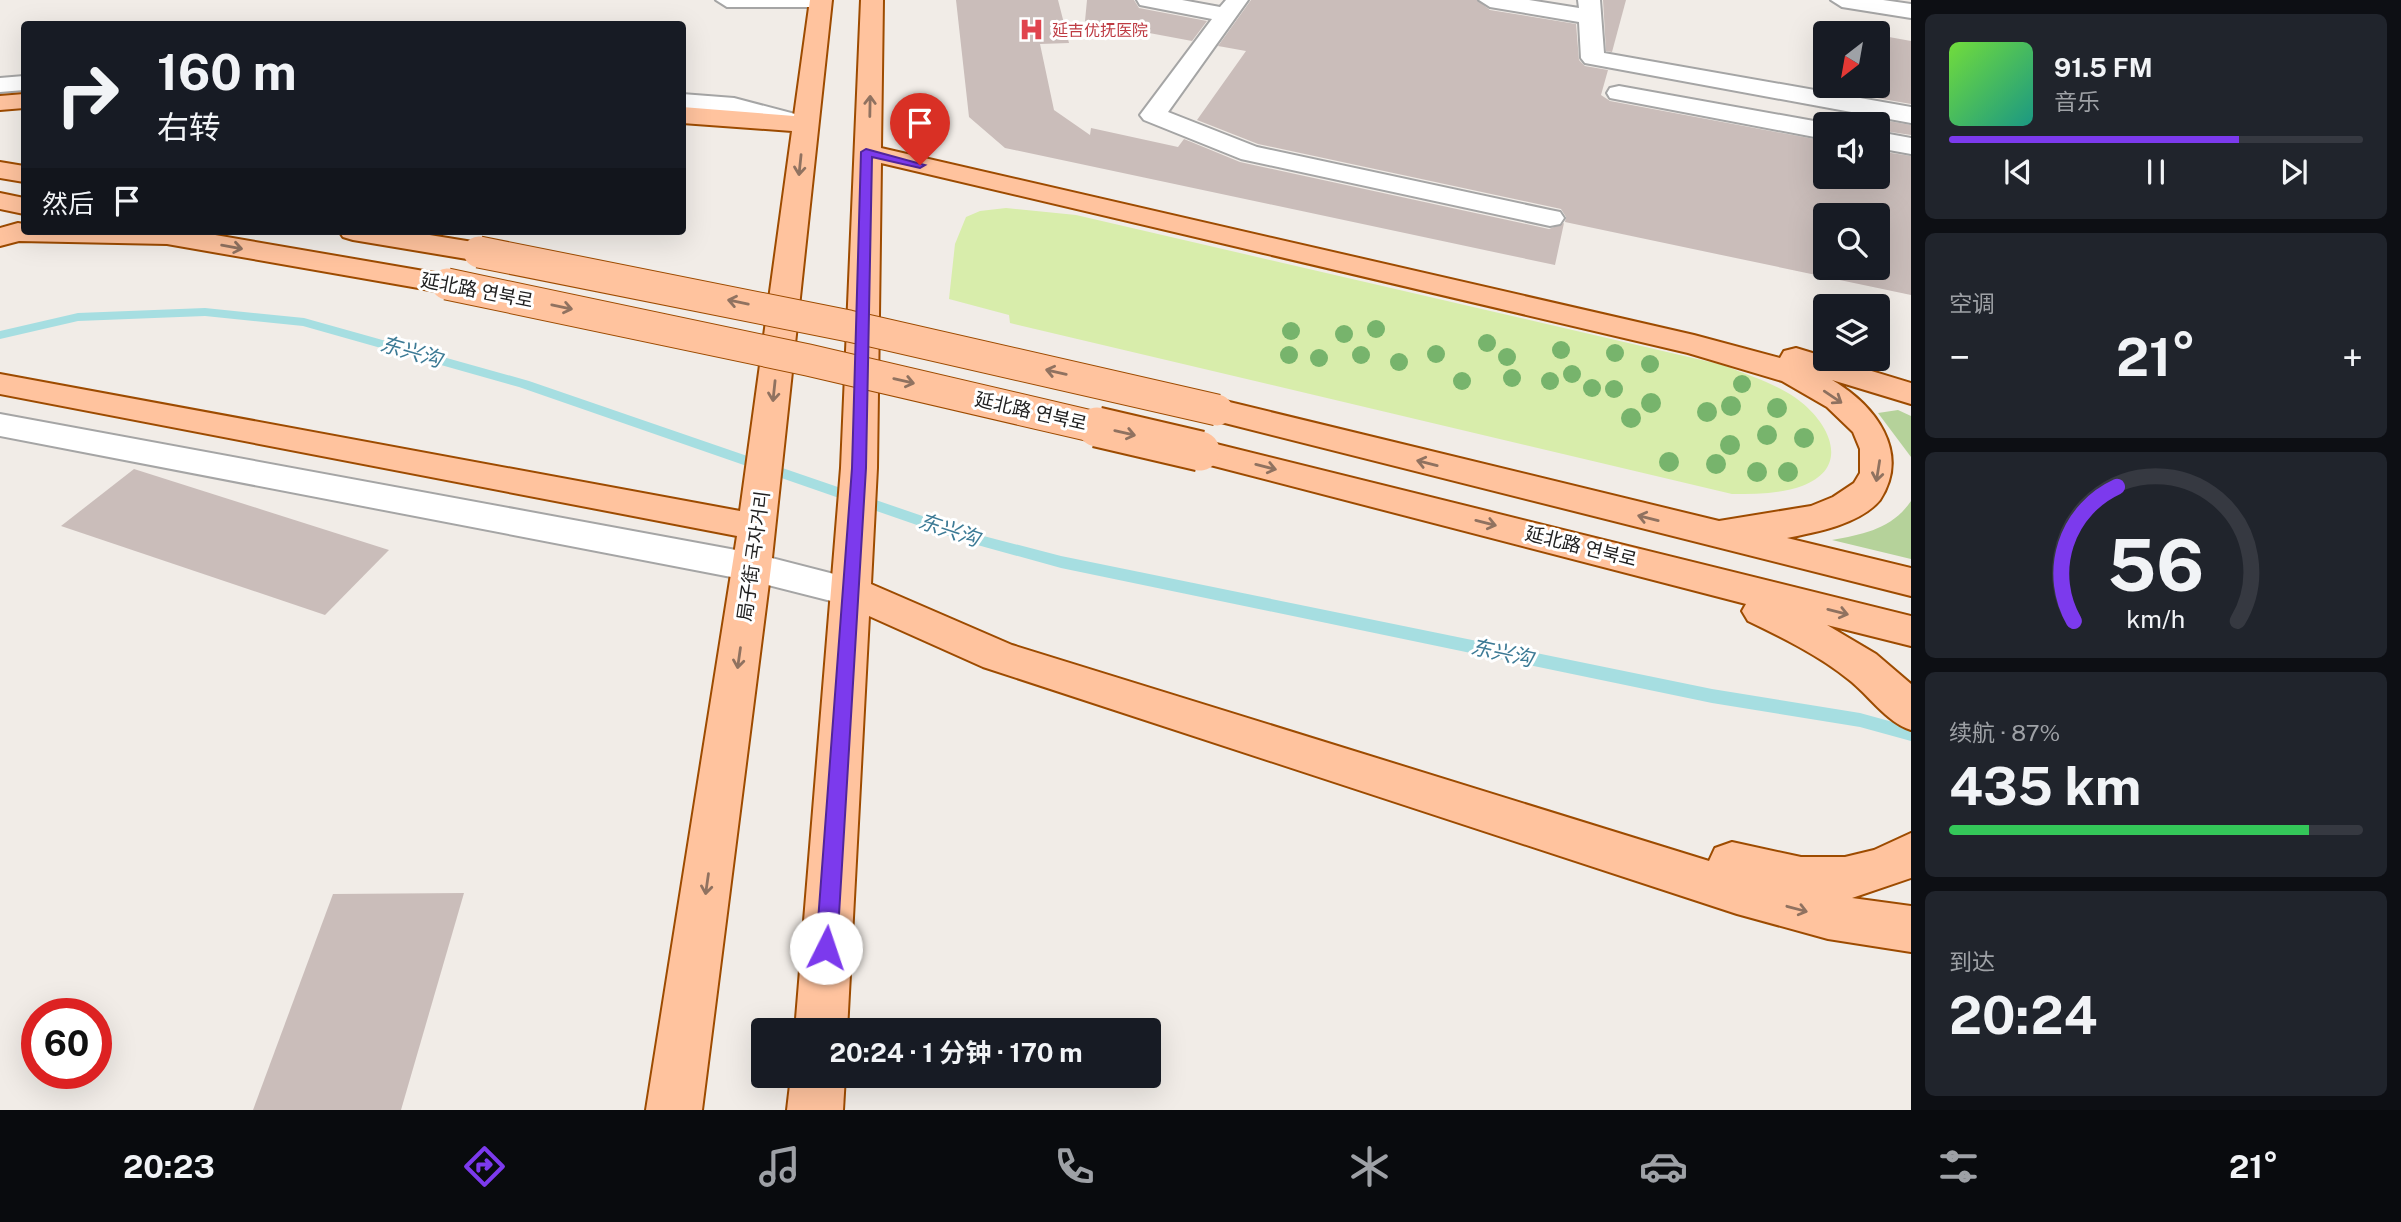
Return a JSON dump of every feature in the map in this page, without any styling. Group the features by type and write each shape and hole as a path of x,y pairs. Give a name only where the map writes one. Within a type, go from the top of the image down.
{"main road":[{"name":"局子街 국자거리","path":"674,1110 756,535 821,0"},
{"path":"822,1018 859,468 872,0"},
{"path":"0,103 21,101"},
{"path":"686,115 804,128"},
{"path":"686,123 804,128"},
{"path":"868,149 1734,342 1822,364 1911,394"},
{"path":"868,149 1694,345 1763,364 1808,381 1842,402 1863,421 1877,445 1881,461 1880,475 1867,493 1842,507 1799,524 1714,535"},
{"path":"0,170 21,174"},
{"path":"0,201 14,225"},
{"name":"延北路 연북로","path":"159,235 447,284 808,360 1200,451 1911,631"},
{"name":"延北路 연북로","path":"377,235 670,288 977,354 1217,410 1911,582"},
{"path":"0,384 756,535"},
{"path":"1582,546 1759,610 1829,643 1863,665 1911,713"},
{"path":"852,571 1774,876 1827,880 1865,876 1911,854"},
{"path":"852,571 998,656 1737,892 1828,917 1911,929"},
{"path":"815,1110 817,1088"}],"street":[{"path":"727,0 821,0"},
{"path":"1147,0 1232,8"},
{"path":"1490,0 1589,8 1593,58 1911,115"},
{"path":"1842,0 1911,11"},
{"path":"1232,8 1153,115 1250,153 1550,218"},
{"path":"0,85 21,83"},
{"path":"1619,93 1813,129"},
{"path":"686,101 734,105 804,128"},
{"path":"1890,142 1911,146"},
{"path":"0,425 756,535 852,571"}],"green space":[{"path":"1006,208 1076,215 1723,365 1773,385 1801,402 1821,423 1827,434 1831,458 1826,469 1817,478 1794,489 1759,494 1732,494 1010,323 1009,315 949,299 955,244 966,217 980,211"},
{"path":"1898,410 1911,416 1911,457 1878,413"},
{"path":"1911,501 1911,559 1832,540 1876,529 1895,518"}],"building":[{"path":"956,0 1058,0 1069,43 1040,44 1054,110 1090,135 1091,128 1178,147 1184,139 1240,162 1549,229 1564,223 1555,265 1005,148 969,117"},
{"path":"1087,0 1134,0 1139,8 1207,21 1192,41 1085,21"},
{"path":"1251,0 1477,0 1490,10 1576,24 1579,60 1585,66 1608,70 1601,95 1610,101 1813,139 1813,189 1890,189 1890,153 1911,156 1911,295 1840,280 1890,280 1890,203 1813,203 1813,274 1565,222 1566,217 1561,209 1258,144 1197,120 1246,51 1218,46"},
{"path":"1603,0 1626,0 1612,52 1606,51"},
{"path":"1890,37 1911,41 1911,104 1877,98 1890,98"},
{"path":"1890,121 1911,125 1911,135 1890,132"},
{"path":"134,469 389,550 325,615 61,526"},
{"path":"464,893 401,1110 253,1110 333,894"}],"waterway":[{"name":"东兴沟","path":"0,335 78,317 205,312 304,322 524,384 968,537 1061,562 1712,696 1860,720 1911,734"}],"place":[{"name":"延吉优抚医院","path":"1032,30"}],"route":[{"path":"826,948 859,468 866,152 920,165"}]}
